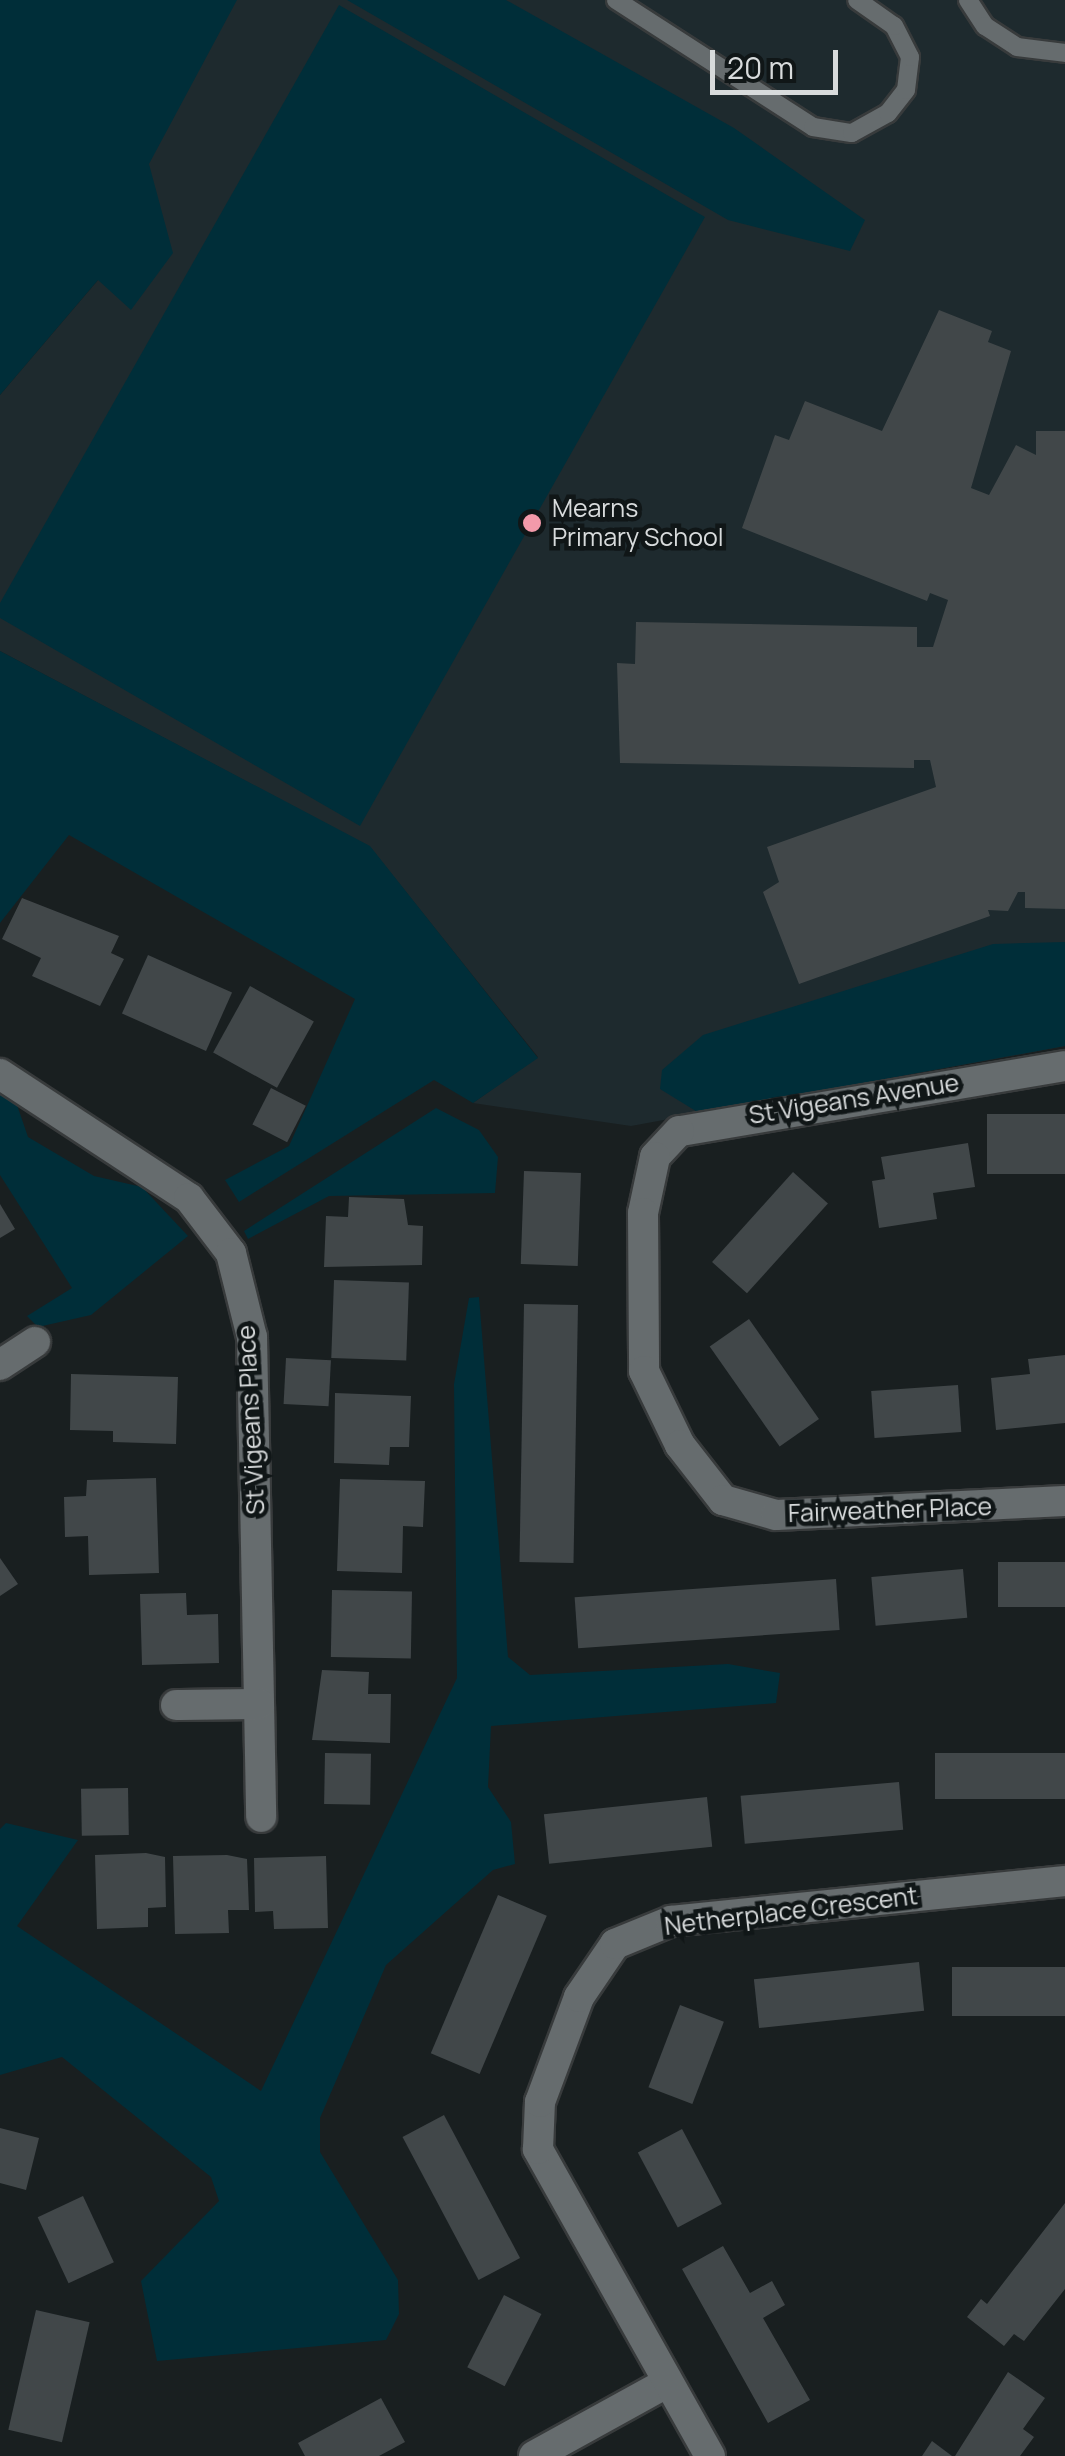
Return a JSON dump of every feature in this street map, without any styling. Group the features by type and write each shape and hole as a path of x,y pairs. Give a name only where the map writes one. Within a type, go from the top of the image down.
{"street":[{"name":"St Vigeans Avenue","path":"655,1157 679,1131 757,1112 1065,1066"},
{"name":"St Vigeans Place","path":"0,1074 189,1198 231,1254 252,1337 261,1817"},
{"name":"Fairweather Place","path":"655,1157 642,1213 644,1371 680,1445 723,1500 776,1514 1065,1502"},
{"path":"0,1365 35,1342"},
{"path":"176,1705 259,1704"},
{"name":"Netherplace Crescent","path":"710,2456 538,2149 540,2102 579,1997 615,1944 671,1920 1065,1881"},
{"path":"534,2456 666,2383"}],"lane":[{"path":"616,0 813,127 852,133 900,98 910,57 894,26 858,0"},
{"path":"968,0 985,26 1017,47 1065,52"}],"shaded area":[{"path":"0,0 237,0 149,164 173,253 131,310 98,280 0,395"},
{"name":"Mearns Primary School","path":"236,0 1065,0 1065,1046 631,1126 473,1103 538,1057 370,847 0,651 0,395 99,279 148,164"},
{"path":"347,0 506,0 734,128 865,220 850,251 728,220"},
{"path":"339,5 705,217 360,826 0,618 0,603"},
{"path":"0,651 370,846 538,1058 473,1103 434,1080 239,1202 225,1180 289,1146 355,999 69,835 0,923"},
{"path":"1065,942 1065,1046 699,1113 660,1089 662,1070 703,1035 993,944"},
{"path":"0,1091 16,1102 28,1137 94,1176 142,1187 188,1236 91,1315 38,1327 27,1316 72,1288 0,1175"},
{"path":"436,1108 479,1130 498,1157 495,1193 329,1196 248,1239 244,1231"},
{"path":"479,1297 508,1657 530,1675 728,1664 780,1673 776,1703 491,1726 488,1787 511,1822 515,1864 493,1870 386,1965 320,2118 320,2152 398,2280 399,2314 386,2340 157,2361 141,2281 219,2201 211,2177 62,2057 0,2075 0,1829 6,1823 78,1840 17,1926 261,2091 457,1678 454,1384 469,1298"}],"building":[{"path":"939,310 992,331 988,342 1011,351 971,488 989,495 1016,445 1036,455 1036,431 1065,431 1065,909 1025,908 1025,892 1018,892 1008,911 988,910 990,916 799,984 763,892 779,882 767,847 936,787 930,760 914,760 914,768 620,763 617,663 635,664 636,622 917,627 917,647 933,647 948,600 930,593 927,601 742,528 775,435 789,440 805,401 882,431"},
{"path":"22,898 119,936 111,953 124,959 100,1006 32,976 41,958 2,939"},
{"path":"148,955 232,992 206,1051 122,1013"},
{"path":"250,986 314,1021 277,1088 213,1052"},
{"path":"271,1088 306,1106 287,1142 252,1125"},
{"path":"987,1114 1065,1114 1065,1174 987,1174"},
{"path":"968,1143 975,1187 933,1193 937,1219 879,1228 872,1181 885,1179 881,1157"},
{"path":"524,1171 581,1173 578,1266 521,1264"},
{"path":"793,1172 828,1203 747,1293 712,1262"},
{"path":"349,1197 404,1199 408,1225 423,1226 422,1265 324,1267 326,1216 348,1217"},
{"path":"0,1204 15,1229 0,1238"},
{"path":"334,1280 409,1283 406,1361 331,1358"},
{"path":"524,1304 578,1305 573,1563 519,1562"},
{"path":"749,1319 819,1419 780,1446 710,1347"},
{"path":"1065,1355 1065,1423 996,1430 991,1378 1030,1374 1028,1359"},
{"path":"286,1358 331,1360 329,1406 284,1404"},
{"path":"71,1374 178,1377 176,1444 113,1442 113,1431 70,1430"},
{"path":"958,1385 961,1432 874,1438 871,1391"},
{"path":"335,1393 411,1396 409,1447 390,1447 389,1465 334,1463"},
{"path":"156,1478 159,1573 89,1575 88,1536 65,1537 64,1497 86,1496 87,1480"},
{"path":"340,1479 425,1481 423,1527 403,1526 402,1573 337,1571"},
{"path":"0,1558 18,1584 0,1596"},
{"path":"998,1562 1065,1562 1065,1607 998,1607"},
{"path":"963,1569 967,1618 876,1626 871,1577"},
{"path":"836,1579 840,1630 578,1648 575,1597"},
{"path":"332,1590 412,1591 411,1658 331,1657"},
{"path":"186,1593 187,1615 218,1614 219,1663 142,1665 140,1594"},
{"path":"322,1670 369,1672 368,1694 391,1694 390,1743 312,1740"},
{"path":"325,1753 371,1754 370,1805 324,1804"},
{"path":"935,1753 1065,1753 1065,1799 935,1799"},
{"path":"899,1782 903,1830 745,1844 741,1796"},
{"path":"128,1788 129,1835 82,1836 81,1789"},
{"path":"707,1797 712,1847 549,1864 544,1814"},
{"path":"146,1853 165,1857 166,1907 148,1908 148,1927 97,1929 95,1855"},
{"path":"227,1855 247,1859 249,1910 228,1910 229,1933 175,1934 173,1856"},
{"path":"326,1856 328,1928 274,1929 273,1911 255,1912 254,1858"},
{"path":"498,1895 547,1916 480,2074 431,2053"},
{"path":"919,1962 924,2011 759,2028 754,1979"},
{"path":"952,1967 1065,1967 1065,2016 952,2016"},
{"path":"680,2005 724,2022 692,2104 648,2087"},
{"path":"444,2115 520,2258 479,2280 403,2137"},
{"path":"0,2128 39,2138 26,2190 0,2183"},
{"path":"682,2129 722,2204 678,2228 638,2152"},
{"path":"83,2196 114,2262 69,2283 38,2217"},
{"path":"1065,2203 1065,2289 1024,2341 1014,2334 1004,2346 967,2317 981,2299 987,2304"},
{"path":"723,2246 750,2293 772,2281 785,2305 763,2318 810,2400 768,2423 682,2269"},
{"path":"504,2295 541,2314 505,2386 467,2367"},
{"path":"36,2310 90,2322 62,2442 8,2430"},
{"path":"1008,2372 1045,2398 1023,2429 1034,2437 1020,2456 955,2456"},
{"path":"381,2398 405,2442 379,2456 305,2456 298,2443"},
{"path":"932,2441 952,2456 922,2456"}],"place":[{"name":"Mearns Primary School","path":"532,523"}]}
